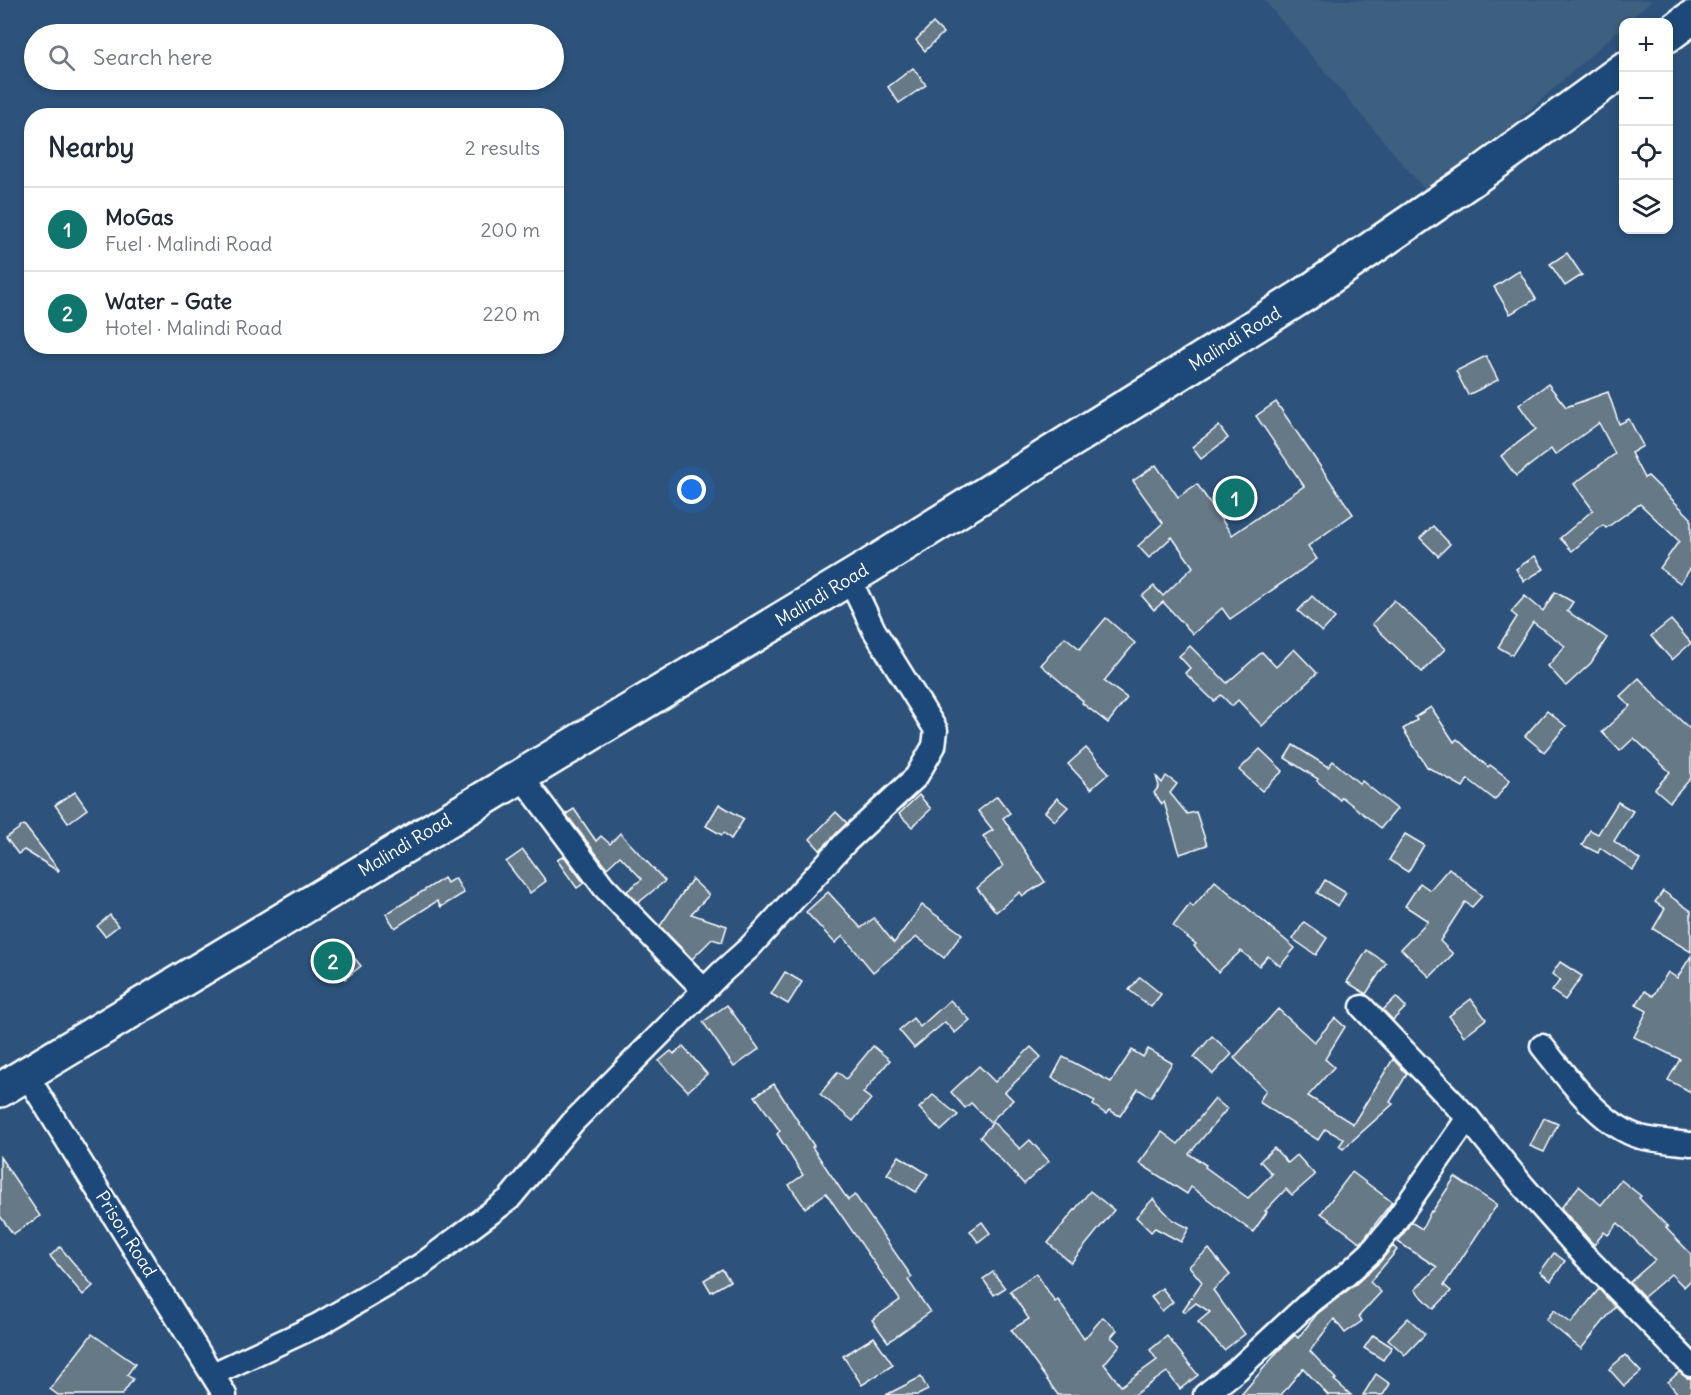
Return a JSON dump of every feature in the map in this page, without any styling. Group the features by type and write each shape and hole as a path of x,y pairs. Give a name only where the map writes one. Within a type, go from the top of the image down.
{"highway":[{"path":"1673,31 1691,18"},
{"name":"Malindi Road","path":"13,1082 849,578 1304,294 1477,176 1619,72"}],"street":[{"path":"213,1374 318,1325 421,1265 509,1199 573,1122 749,948 846,842 916,777 934,746 936,729 874,630 849,578"},
{"path":"520,775 604,887 704,990"},
{"path":"1362,1007 1468,1118 1583,1254 1691,1365"},
{"path":"1542,1046 1602,1115 1622,1129 1640,1137 1691,1144"},
{"name":"Prison Road","path":"13,1082 213,1374 225,1395"},
{"path":"1205,1395 1238,1369 1308,1304 1371,1252 1390,1230 1468,1118"}],"shaded area":[{"path":"1264,0 1652,0 1632,18 1619,18 1619,30 1432,198"}],"building":[{"path":"933,23 943,33 925,51 916,40"},
{"path":"913,68 926,85 899,103 888,87"},
{"path":"1567,253 1582,275 1565,286 1550,264"},
{"path":"1519,271 1536,299 1510,314 1494,287"},
{"path":"1486,356 1498,380 1468,395 1456,371"},
{"path":"1548,384 1566,407 1608,392 1619,424 1629,419 1643,446 1631,453 1644,478 1648,476 1691,518 1691,568 1680,583 1660,568 1679,541 1640,504 1606,528 1603,525 1572,551 1560,538 1593,510 1574,484 1615,454 1599,423 1555,455 1551,449 1516,476 1501,456 1536,429 1519,405"},
{"path":"1276,402 1353,514 1308,546 1317,559 1230,619 1222,608 1193,634 1163,602 1154,610 1142,596 1154,586 1163,596 1193,567 1172,537 1149,558 1138,546 1163,523 1133,481 1156,465 1178,497 1197,484 1232,535 1304,486 1256,416"},
{"path":"1219,426 1228,438 1201,459 1192,447"},
{"path":"1433,526 1450,544 1438,556 1420,538"},
{"path":"1535,556 1544,569 1524,581 1516,569"},
{"path":"1555,592 1573,602 1567,611 1607,638 1591,663 1566,686 1548,666 1565,646 1533,622 1512,655 1498,647 1517,617 1511,612 1525,596 1543,611"},
{"path":"1312,596 1335,618 1322,632 1298,611"},
{"path":"1394,600 1445,649 1422,672 1372,624"},
{"path":"1106,618 1135,643 1104,681 1127,698 1108,723 1082,703 1083,701 1041,665 1065,637 1080,649"},
{"path":"1671,620 1691,643 1672,660 1651,636"},
{"path":"1190,646 1227,683 1262,652 1276,667 1294,649 1317,673 1262,726 1238,700 1232,706 1221,695 1214,701 1185,673 1190,668 1179,656"},
{"path":"1639,678 1691,730 1691,778 1670,802 1655,789 1670,772 1634,738 1620,751 1602,732 1630,706 1620,696"},
{"path":"1431,707 1454,742 1457,739 1488,767 1490,765 1510,780 1495,800 1468,779 1463,787 1427,767 1403,729 1417,720 1415,717"},
{"path":"1547,711 1566,726 1544,752 1525,736"},
{"path":"1293,745 1328,767 1333,761 1360,784 1362,781 1397,809 1381,828 1342,797 1340,800 1317,781 1318,779 1285,758"},
{"path":"1086,748 1109,773 1091,789 1068,764"},
{"path":"1260,749 1283,771 1262,791 1239,770"},
{"path":"1156,776 1162,783 1166,776 1177,784 1170,793 1187,814 1196,812 1207,845 1180,854 1164,802 1162,804 1154,793 1159,786"},
{"path":"75,792 87,809 68,823 55,805"},
{"path":"919,795 931,809 912,827 899,814"},
{"path":"997,796 1010,813 1003,818 1045,882 1023,896 1020,892 996,912 977,888 1003,866 983,836 993,830 978,811"},
{"path":"1057,798 1068,807 1055,821 1045,812"},
{"path":"1618,802 1633,811 1614,841 1640,860 1633,870 1600,848 1598,853 1582,845 1590,830 1598,834"},
{"path":"719,804 744,819 731,839 724,833 722,835 706,826"},
{"path":"574,809 596,841 601,836 610,844 620,833 665,881 638,903 627,891 642,879 620,856 607,868 566,814"},
{"path":"836,812 847,823 820,850 810,839"},
{"path":"24,825 58,871 24,850 18,854 6,838"},
{"path":"1405,834 1424,845 1408,872 1389,860"},
{"path":"523,850 546,881 530,893 506,862"},
{"path":"564,856 584,883 577,888 557,860"},
{"path":"1449,868 1482,896 1472,907 1465,902 1440,941 1453,954 1430,977 1401,949 1428,921 1405,906 1420,883 1430,890"},
{"path":"444,878 447,883 455,878 464,893 441,907 437,901 395,928 386,914"},
{"path":"692,879 709,895 691,914 727,926 722,942 712,939 692,959 660,926"},
{"path":"1325,880 1346,893 1338,906 1317,893"},
{"path":"1215,881 1295,948 1280,966 1268,956 1259,966 1241,951 1218,972 1194,946 1196,944 1173,926 1190,904 1193,907"},
{"path":"1663,891 1691,911 1691,952 1653,929 1665,909 1655,902"},
{"path":"828,892 861,928 874,918 894,943 922,905 962,934 944,958 917,937 873,972 843,936 835,943 806,912"},
{"path":"110,915 118,926 105,936 97,926"},
{"path":"1304,922 1327,938 1316,955 1293,939"},
{"path":"346,948 361,966 345,979 330,962"},
{"path":"1367,950 1386,963 1366,994 1347,982"},
{"path":"1691,956 1691,1092 1668,1080 1680,1059 1634,1037 1647,1011 1636,1005 1645,991 1653,996 1668,972 1677,978"},
{"path":"1560,962 1582,976 1565,1000 1552,991 1560,980 1552,974"},
{"path":"785,972 802,982 788,1004 771,994"},
{"path":"1140,977 1161,994 1151,1007 1129,990"},
{"path":"1396,997 1406,1007 1393,1020 1383,1010"},
{"path":"1471,999 1486,1019 1464,1036 1449,1016"},
{"path":"950,1000 970,1020 955,1033 945,1022 914,1048 899,1030 913,1018 920,1027"},
{"path":"727,1005 759,1049 734,1067 703,1022"},
{"path":"1278,1009 1314,1042 1335,1018 1345,1027 1325,1059 1334,1067 1308,1096 1353,1124 1393,1059 1407,1074 1390,1102 1393,1104 1343,1149 1339,1146 1344,1139 1325,1129 1318,1140 1259,1102 1266,1090 1234,1058"},
{"path":"1212,1036 1232,1054 1213,1074 1194,1057"},
{"path":"683,1046 707,1074 688,1091 659,1061 671,1051 674,1054"},
{"path":"873,1046 890,1060 863,1093 871,1099 853,1121 820,1094 838,1072 846,1079"},
{"path":"1031,1047 1041,1057 1005,1092 1013,1100 990,1122 971,1103 965,1108 951,1092 979,1066 995,1082"},
{"path":"1148,1049 1172,1063 1151,1097 1138,1089 1120,1116 1109,1110 1106,1114 1093,1105 1095,1101 1052,1078 1063,1057 1111,1082 1132,1050 1143,1057"},
{"path":"774,1084 814,1146 812,1147 848,1200 855,1195 912,1277 908,1280 930,1312 888,1342 872,1320 900,1300 826,1193 805,1208 789,1185 803,1175 777,1134 780,1131 755,1096"},
{"path":"933,1095 958,1115 941,1131 919,1108"},
{"path":"1215,1099 1227,1109 1189,1154 1206,1165 1205,1167 1248,1198 1272,1174 1260,1161 1274,1148 1288,1163 1297,1155 1315,1175 1292,1195 1286,1189 1265,1211 1267,1212 1253,1232 1191,1187 1187,1194 1139,1163 1162,1132 1178,1144"},
{"path":"1544,1118 1558,1124 1544,1152 1530,1146"},
{"path":"993,1122 1020,1149 1030,1140 1049,1161 1024,1184 980,1137"},
{"path":"899,1156 928,1174 916,1192 887,1174"},
{"path":"0,1157 40,1216 13,1234 0,1216"},
{"path":"1352,1172 1392,1202 1361,1243 1321,1213"},
{"path":"1455,1177 1497,1205 1444,1285 1451,1291 1434,1309 1415,1290 1437,1267 1398,1242 1411,1222 1422,1229 1431,1211"},
{"path":"1621,1180 1641,1196 1639,1198 1691,1254 1691,1280 1684,1287 1671,1274 1644,1297 1630,1282 1655,1260 1618,1223 1608,1235 1604,1232 1594,1245 1561,1208 1579,1186 1601,1205"},
{"path":"1090,1191 1114,1210 1071,1263 1048,1243"},
{"path":"1153,1199 1173,1220 1189,1228 1181,1242 1155,1228 1151,1232 1136,1217"},
{"path":"982,1222 990,1233 978,1242 970,1231"},
{"path":"1393,1246 1397,1250 1370,1282 1381,1292 1359,1316 1362,1321 1345,1333 1334,1319 1310,1351 1336,1379 1334,1380 1351,1395 1328,1395 1303,1368 1281,1395 1241,1395 1279,1350 1295,1335 1298,1338 1317,1314 1356,1284 1380,1262"},
{"path":"60,1247 93,1286 83,1295 50,1256"},
{"path":"1209,1249 1230,1275 1213,1290 1245,1334 1224,1350 1198,1322 1210,1312 1196,1303 1185,1312 1183,1310 1202,1282 1189,1266"},
{"path":"1554,1253 1565,1261 1551,1281 1540,1272"},
{"path":"722,1269 730,1281 711,1292 704,1280"},
{"path":"993,1272 1005,1288 994,1295 983,1279"},
{"path":"1036,1273 1055,1302 1058,1300 1084,1339 1103,1317 1117,1330 1111,1337 1120,1345 1104,1364 1121,1386 1157,1360 1150,1350 1167,1336 1198,1375 1180,1389 1167,1372 1134,1395 1058,1395 1011,1330 1029,1319 1010,1291"},
{"path":"1162,1288 1173,1302 1162,1311 1151,1297"},
{"path":"1599,1289 1615,1307 1581,1349 1546,1320 1554,1310 1571,1323"},
{"path":"1408,1318 1425,1334 1405,1355 1388,1339"},
{"path":"92,1334 135,1364 127,1375 133,1379 122,1395 58,1395 50,1389"},
{"path":"1373,1335 1392,1347 1383,1360 1364,1348"},
{"path":"874,1337 893,1365 862,1385 843,1356"},
{"path":"1625,1355 1641,1372 1624,1386 1609,1369"},
{"path":"1679,1372 1691,1378 1691,1395 1679,1395 1668,1382"},
{"path":"1376,1374 1390,1384 1383,1395 1363,1395"},
{"path":"921,1377 928,1390 918,1395 886,1395"}],"place":[{"name":"MoGas","path":"1235,498"},
{"name":"Water - Gate","path":"333,961"}]}
